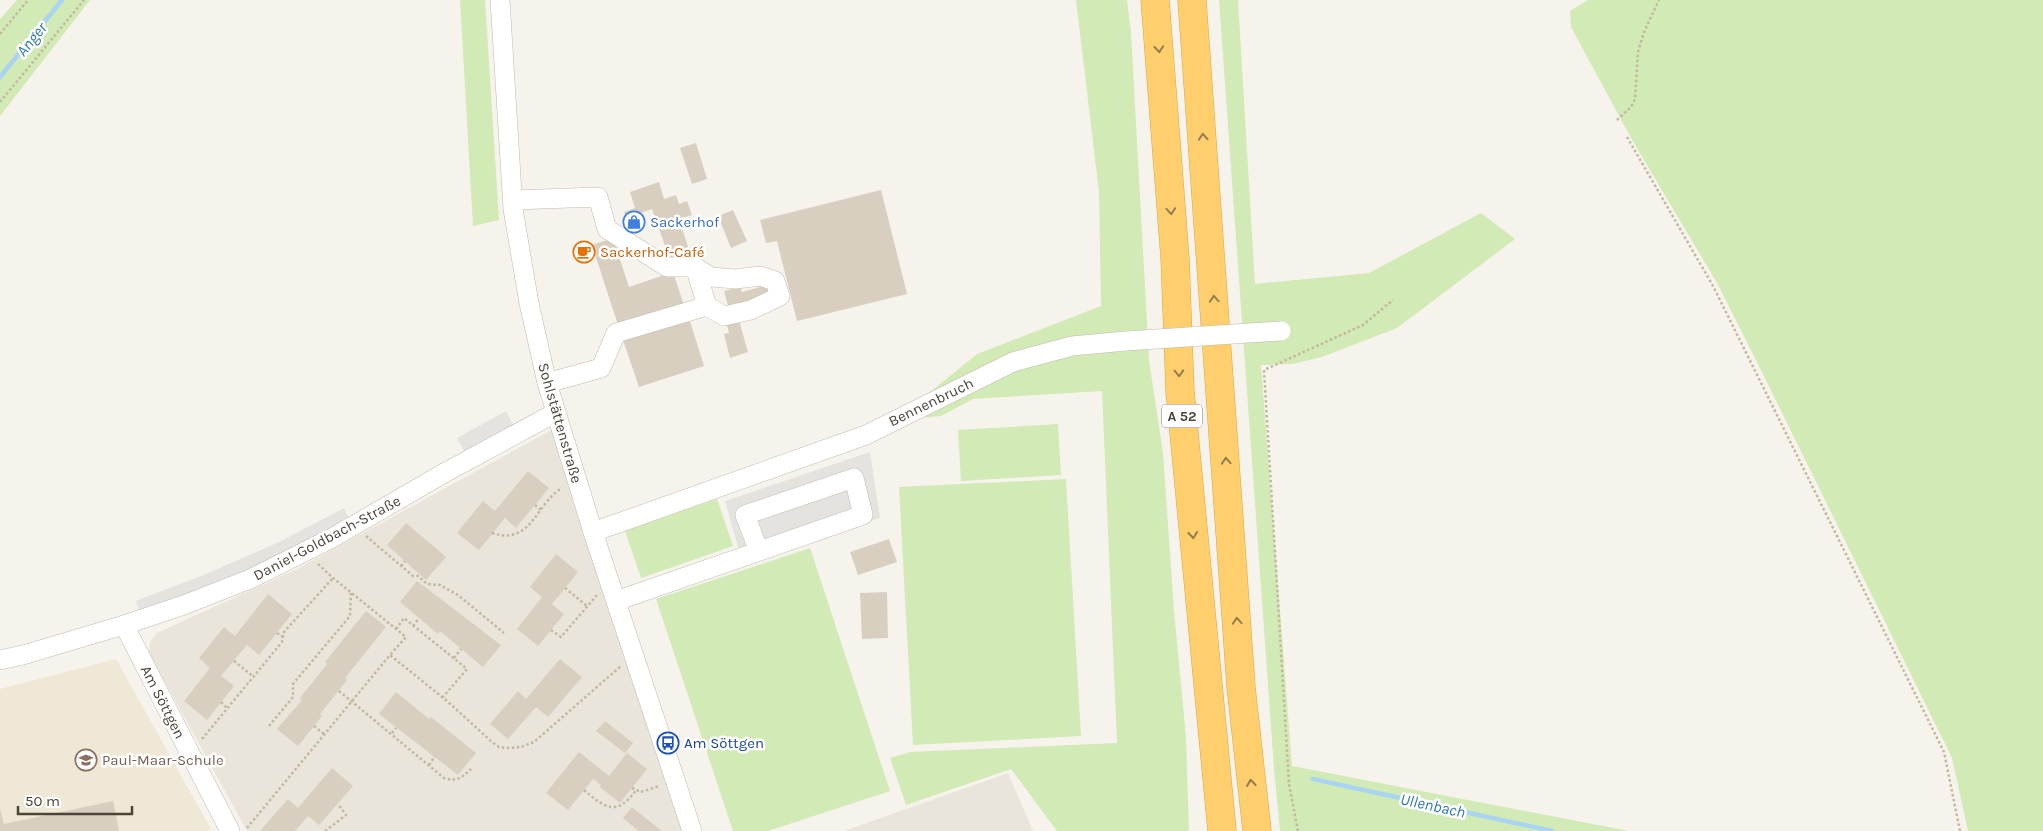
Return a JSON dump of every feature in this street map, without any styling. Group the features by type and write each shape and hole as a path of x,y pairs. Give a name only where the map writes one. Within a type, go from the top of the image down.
{"highway":[{"name":"A 52","path":"1155,0 1175,258 1180,391 1222,831"},
{"name":"A 52","path":"1192,0 1241,687 1257,831"}],"street":[{"name":"Sohlstättenstraße","path":"500,0 513,200 529,302 547,383 593,532 692,831"},
{"path":"513,200 598,198 607,229 667,267 695,267 711,277 736,279 760,276 775,281 780,296 751,310 724,316 706,306 695,267"},
{"path":"547,383 601,368 616,333 706,306"},
{"name":"Bennenbruch","path":"593,532 866,434 1013,362 1072,346 1281,332"},
{"name":"Daniel-Goldbach-Straße","path":"0,660 124,625 184,605 250,579 353,526 446,472 555,413"},
{"path":"616,600 863,516 854,478 745,515 759,551"},
{"name":"Am Söttgen","path":"124,625 230,831"}],"path":[{"path":"0,34 28,0"},
{"path":"0,102 84,0"},
{"path":"1617,120 1631,107 1635,99 1638,52 1644,32 1659,0"},
{"path":"1626,137 1713,286 1940,743 1944,752 1960,831"},
{"path":"1298,831 1289,784 1264,370 1363,325 1393,300"},
{"path":"492,533 504,537 520,533 560,488 577,482"},
{"path":"535,505 541,510"},
{"path":"353,526 413,576 418,576 427,584 440,584 458,595 504,633"},
{"path":"244,831 406,637 333,578 305,552"},
{"path":"401,566 405,561"},
{"path":"190,754 282,642 284,632 333,578"},
{"path":"551,630 561,637 610,581"},
{"path":"565,588 587,606"},
{"path":"268,726 293,696 293,684 350,616 351,593"},
{"path":"396,629 404,618 467,669 442,697"},
{"path":"413,626 419,618"},
{"path":"277,633 283,637"},
{"path":"454,658 461,649"},
{"path":"390,655 499,747 507,748 521,746 542,736 620,666 635,657"},
{"path":"234,661 254,677"},
{"path":"339,690 444,778 451,781 462,778 471,769"},
{"path":"221,702 227,708"},
{"path":"314,726 324,734"},
{"path":"392,733 396,728"},
{"path":"429,765 435,756"},
{"path":"584,790 601,804 614,808 625,804 634,789 641,792 675,782"},
{"path":"325,831 346,815 338,804"}],"shaded area":[{"path":"506,411 513,425 464,451 457,438"},
{"path":"557,427 683,831 247,831 149,653 150,642 157,633 297,569"},
{"path":"870,452 880,518 743,565 725,501"},
{"path":"344,508 350,521 290,553 140,614 136,601 206,574 279,542"},
{"name":"Paul-Maar-Schule","path":"116,659 212,831 0,831 0,689"},
{"path":"1008,773 1033,831 844,831"}],"green space":[{"path":"17,0 90,0 0,116 0,19"},
{"path":"460,0 485,0 499,220 473,226"},
{"path":"1076,0 1127,0 1131,32 1149,360 1163,453 1174,611 1186,737 1189,831 1057,831 1011,769 906,805 890,758 910,752 1117,743 1102,391 973,399 941,416 896,420 977,354 1101,306 1099,192"},
{"path":"1219,0 1238,0 1255,284 1369,273 1481,213 1515,239 1397,328 1322,357 1292,364 1261,365 1292,766 1629,831 1280,831"},
{"path":"1588,0 2043,0 2043,831 1968,831 1952,758 1756,360 1717,283 1631,138 1571,27 1570,11"},
{"path":"1058,424 1061,475 961,481 958,430"},
{"path":"1066,479 1081,736 913,745 899,487"},
{"path":"717,499 733,546 641,578 625,531"},
{"path":"810,548 890,791 768,831 733,831 656,599"}],"building":[{"path":"696,143 707,179 692,184 680,148"},
{"path":"659,182 664,199 676,195 679,204 687,201 692,215 679,219 690,253 670,260 652,209 638,214 643,230 631,234 624,212 635,208 630,192"},
{"path":"881,190 907,294 797,321 777,241 766,243 760,220"},
{"path":"733,210 747,241 731,248 718,216"},
{"path":"613,238 629,287 673,272 684,305 618,325 592,245"},
{"path":"768,285 771,296 729,309 724,291 740,287 742,292"},
{"path":"738,317 748,352 730,358 724,334 729,333 726,321"},
{"path":"689,318 704,366 639,387 623,340"},
{"path":"528,471 549,488 516,528 505,518 479,550 457,533 483,501 495,511"},
{"path":"406,523 446,557 426,580 387,545"},
{"path":"889,539 897,562 858,575 850,552"},
{"path":"556,554 578,572 552,604 564,614 538,646 517,629 542,597 530,587"},
{"path":"417,581 501,645 483,667 440,631 438,634 400,602"},
{"path":"887,592 888,638 862,639 860,593"},
{"path":"268,594 292,614 259,655 247,645 221,676 234,686 207,720 184,701 210,668 199,658 224,627 235,636"},
{"path":"366,611 386,627 345,678 347,680 298,746 277,729 302,700 300,698 327,664 325,662"},
{"path":"560,659 582,677 548,717 536,707 508,739 490,724 518,691 526,699"},
{"path":"396,692 476,753 458,775 379,714"},
{"path":"605,721 633,743 625,753 596,731"},
{"path":"579,752 609,776 627,753 647,769 620,803 593,779 568,810 546,793"},
{"path":"332,768 353,786 319,825 308,816 295,831 260,831 288,799 298,808"},
{"path":"113,801 119,831 0,831 0,809 4,824"},
{"path":"632,807 662,831 639,831 635,828 623,818"}],"waterway":[{"name":"Anger","path":"0,77 62,0"},
{"name":"Ullenbach","path":"1313,779 1552,831"}],"place":[{"name":"Sackerhof","path":"634,222"},
{"name":"Sackerhof-Café","path":"584,252"},
{"name":"Am Söttgen","path":"668,743"},
{"name":"Paul-Maar-Schule","path":"86,760"}]}
